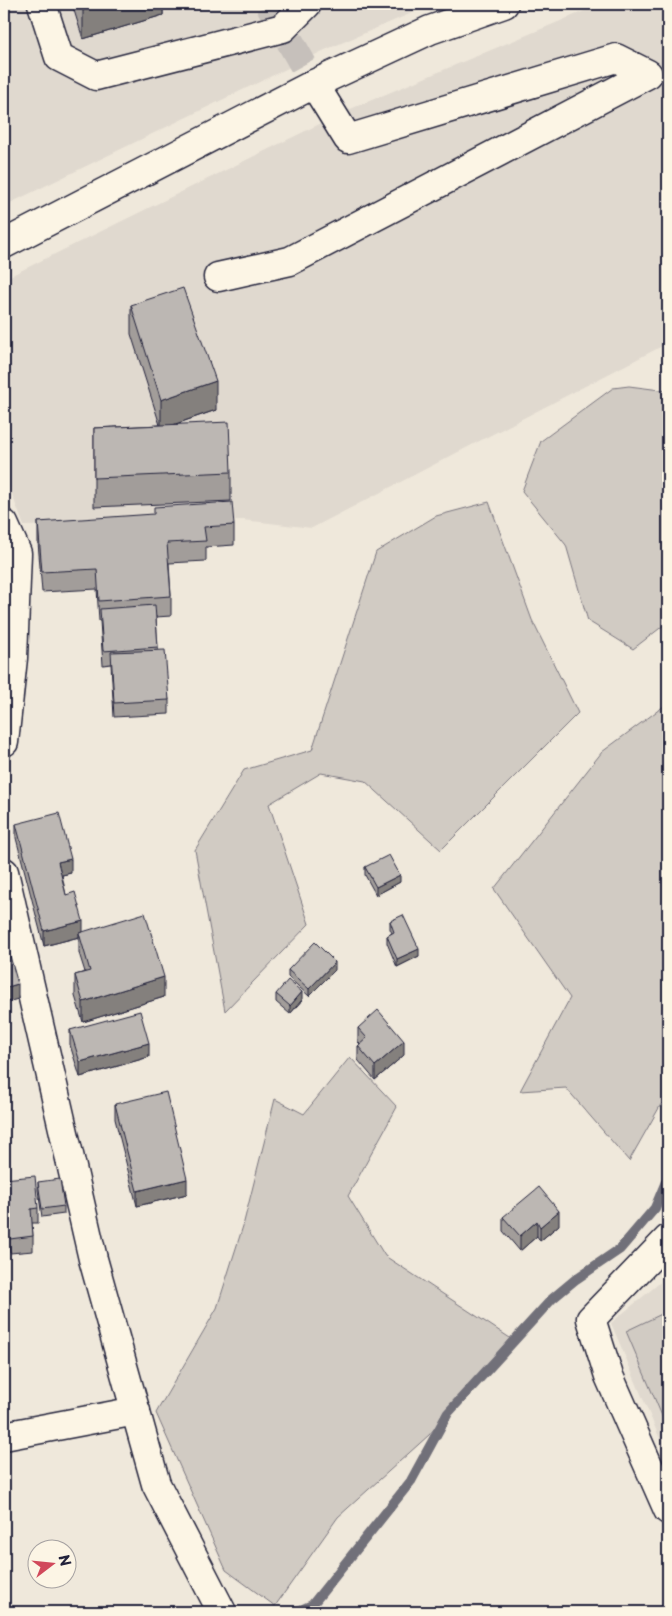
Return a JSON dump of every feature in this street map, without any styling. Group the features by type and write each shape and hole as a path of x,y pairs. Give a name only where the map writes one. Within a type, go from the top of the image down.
{"street":[{"path":"42,4 59,57 96,76 283,28 307,4"},
{"path":"4,244 314,84 430,30 504,4"},
{"path":"218,278 290,261 648,74 616,58 348,139 314,84"},
{"path":"4,524 17,553 13,658 4,742"},
{"path":"4,872 93,1259 156,1484 222,1612"},
{"path":"668,1239 591,1320 609,1376 668,1510"},
{"path":"4,1436 136,1411"}],"shaded area":[{"path":"4,4 433,4 325,50 4,206"},
{"path":"601,4 668,4 668,343 312,528 243,520 24,526 4,473 4,279 348,110"},
{"path":"629,386 668,391 668,622 633,649 588,621 566,545 522,491 541,441 613,388"},
{"path":"489,502 532,620 578,713 441,850 365,781 321,773 269,804 309,924 225,1011 195,850 244,770 312,750 376,552 436,516"},
{"path":"668,703 668,1092 629,1161 566,1088 520,1091 570,998 494,889 602,752"},
{"path":"350,1057 397,1107 348,1196 385,1256 510,1338 429,1435 338,1517 275,1606 226,1570 156,1413 217,1308 243,1226 275,1099 304,1114"},
{"path":"668,1276 668,1458 611,1323"},
{"path":"668,1311 668,1430 626,1331"}],"building":[{"path":"81,4 102,4 83,10"},
{"path":"4,131 9,147 4,148"},
{"path":"183,288 216,381 161,400 131,305"},
{"path":"229,422 231,472 94,478 94,428"},
{"path":"232,502 234,525 204,527 206,541 167,543 171,596 99,601 97,569 42,572 38,522 154,514 154,507"},
{"path":"155,605 158,647 103,651 100,609"},
{"path":"165,650 169,700 114,703 111,652"},
{"path":"59,813 71,859 58,862 66,895 75,892 83,921 44,931 16,824"},
{"path":"389,855 400,875 376,887 365,867"},
{"path":"145,913 164,977 83,1002 75,975 90,971 79,933"},
{"path":"403,915 419,949 397,959 387,936 394,932 390,921"},
{"path":"4,935 18,984 4,988"},
{"path":"315,942 335,962 309,989 288,970"},
{"path":"288,980 302,992 290,1006 276,994"},
{"path":"378,1010 404,1041 375,1066 358,1046 367,1038 358,1028"},
{"path":"140,1011 149,1043 80,1062 70,1030"},
{"path":"166,1092 187,1179 137,1191 115,1104"},
{"path":"35,1176 38,1208 31,1209 33,1236 10,1239 7,1218 4,1218 4,1179"},
{"path":"60,1179 64,1206 42,1209 38,1182"},
{"path":"539,1187 559,1211 540,1227 537,1221 520,1236 503,1217"}],"waterway":[{"path":"296,1612 312,1605 411,1481 448,1413 552,1299 576,1279 620,1249 655,1208 668,1177"}],"tunnel":[{"path":"269,4 314,84"}]}
